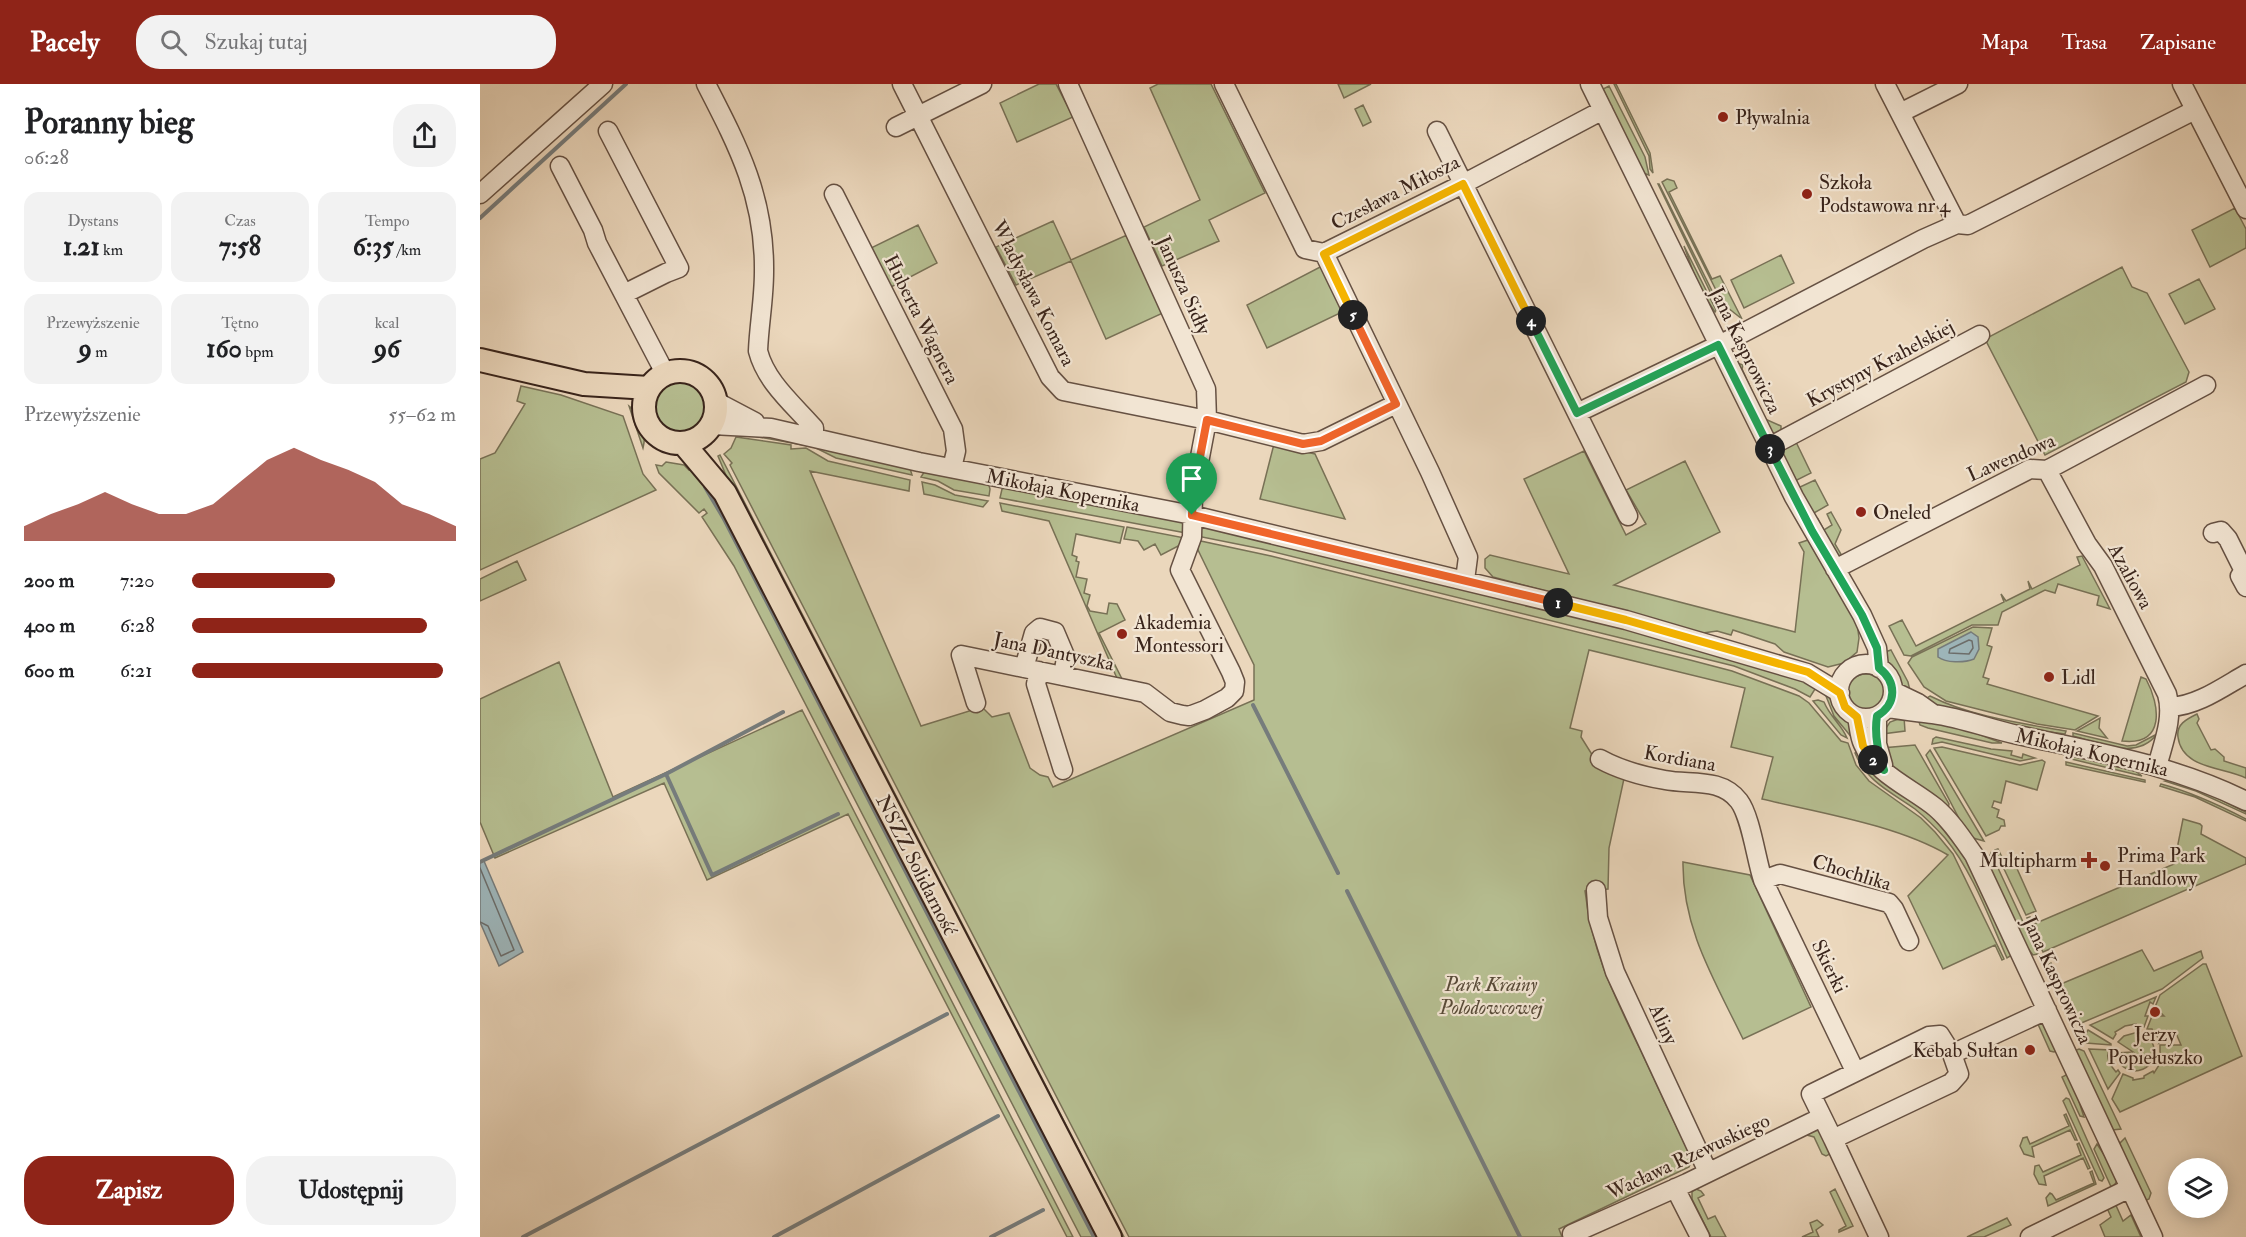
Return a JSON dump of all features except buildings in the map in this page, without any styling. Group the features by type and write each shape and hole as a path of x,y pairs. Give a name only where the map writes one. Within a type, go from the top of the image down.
{"main road":[{"name":"Mikołaja Kopernika","path":"480,360 584,384 653,390 677,370 688,371 708,382 717,402"},
{"path":"653,390 646,420 658,436 674,443 683,443"},
{"path":"709,429 716,414 717,402"},
{"name":"Mikołaja Kopernika","path":"683,443 691,442 709,429"},
{"name":"NSZZ Solidarność","path":"709,429 725,493"},
{"name":"NSZZ Solidarność","path":"683,443 725,493 1110,1237"}],"street":[{"path":"480,194 603,84"},
{"path":"706,84 739,149 755,193 763,243 763,297 758,351 761,363 769,377 814,428 814,437"},
{"name":"Władysława Komara","path":"902,84 1055,383 1063,391 1207,420 1303,444 1321,441 1396,404"},
{"path":"897,128 982,84"},
{"name":"Janusza Sidły","path":"1068,84 1206,389 1207,420 1193,494 1192,515"},
{"name":"Czesława Miłosza","path":"1224,84 1305,249 1324,254 1603,110"},
{"name":"Jana Kasprowicza","path":"1590,84 1798,506 1870,632 1871,666"},
{"path":"1885,84 1957,224"},
{"path":"1900,113 1958,84"},
{"path":"2182,84 2245,204"},
{"path":"1577,413 1718,345 1957,224 1968,225 2195,110"},
{"path":"608,131 680,268 624,294"},
{"path":"1437,131 1628,516"},
{"path":"560,166 593,230 592,246 624,294 653,390"},
{"name":"Huberta Wagnera","path":"834,194 953,429 956,451 952,468"},
{"path":"1324,254 1430,472 1468,557 1465,580"},
{"name":"Krystyny Krahelskiej","path":"1769,447 1980,334"},
{"name":"Lawendowa","path":"1835,569 2030,469 2047,470 2206,385"},
{"name":"Mikołaja Kopernika","path":"717,402 737,414 771,428 952,468 1192,515 1465,580 1626,620 1808,672 1826,672 1842,684"},
{"name":"Mikołaja Kopernika","path":"709,429 771,428"},
{"name":"Azaliowa","path":"2047,470 2087,544 2103,566 2164,685 2170,707"},
{"name":"Jana Dantyszka","path":"976,703 961,655 1145,693 1170,712 1182,715 1189,716 1205,710 1227,698 1234,691 1232,672 1180,570 1191,537 1192,515"},
{"path":"2213,533 2218,531 2225,533 2245,576"},
{"path":"1063,676 1066,658 1055,632 1040,628 1034,633 1031,669 1063,770"},
{"path":"1884,770 1877,744 1886,705 1891,681 1886,673 1871,666 1850,670 1842,684 1845,707 1857,717 1867,718 1886,705"},
{"path":"2157,767 2170,707 2183,706 2198,700 2246,674"},
{"name":"Mikołaja Kopernika","path":"1886,705 1906,712 1934,714 2157,767 2210,783 2246,801"},
{"name":"Jana Kasprowicza","path":"1857,717 1863,746 1872,759 1937,809 1963,840 1985,878 2153,1237"},
{"name":"Kordiana","path":"1599,759 1616,768 1638,774 1668,781 1715,784 1727,790 1738,799 1746,814 1763,880"},
{"name":"Chochlika","path":"1763,880 1780,874 1888,903 1894,909 1909,941"},
{"name":"Skierki","path":"1763,880 1855,1071"},
{"name":"Aliny","path":"1596,890 1598,918 1615,972 1708,1172"},
{"path":"1952,1054 2047,1010"},
{"path":"1833,1139 1951,1083 1959,1074 1952,1054 1940,1035 1929,1036 1811,1094 1879,1237"},
{"name":"Wacława Rzewuskiego","path":"1573,1236 1822,1117"},
{"path":"1675,1188 1700,1237"},
{"path":"2030,1237 2130,1188"}],"green space":[{"path":"1039,84 1056,84 1073,117 1017,142 1000,103"},
{"path":"1158,84 1211,84 1265,193 1209,220 1219,241 1162,266 1144,227 1200,200 1150,88"},
{"path":"1338,84 1371,84 1344,98"},
{"path":"1614,84 1650,153 1653,173 1650,169 1649,156"},
{"path":"1609,86 1645,157 1649,175 1643,173 1603,89"},
{"path":"1363,105 1371,122 1363,126 1355,109"},
{"path":"1667,179 1674,181 1677,188 1669,192 1712,279 1720,276 1742,319 1723,304 1662,182"},
{"path":"1659,184 1720,307 1717,306"},
{"path":"2235,208 2246,229 2246,248 2210,267 2192,230"},
{"path":"1053,221 1071,260 1127,235 1163,313 1106,339 1071,261 1016,285 996,247"},
{"path":"918,225 937,263 891,287 871,248"},
{"path":"1684,246 1716,310 1715,312 1699,288"},
{"path":"1781,255 1794,283 1744,308 1731,280"},
{"path":"1322,266 1341,307 1338,314 1267,348 1247,305"},
{"path":"2122,267 2132,287 2147,293 2189,372 2186,382 2045,455 1985,339"},
{"path":"2199,279 2215,309 2185,324 2169,294"},
{"path":"1737,363 1743,365 1742,369 1765,419 1781,426 1778,436 1772,435"},
{"path":"685,381 698,388 704,396 704,416 698,424 690,430 675,431 662,424 656,416 655,401 662,388 670,382"},
{"path":"521,386 561,395 623,416 643,474 656,490 480,570 480,459 495,453 525,404 517,401"},
{"path":"629,406 637,414 642,424 643,448"},
{"path":"737,429 909,465 912,475 836,458 814,447 737,433"},
{"name":"Park Krainy Polodowcowej","path":"736,437 791,445 791,449 806,448 828,461 910,480 909,491 810,471 921,726 982,707 992,717 1009,713 1030,768 1048,777 1053,787 1254,700 1254,665 1198,550 1196,540 1271,556 1690,660 1732,671 1799,696 1809,703 1841,741 1848,743 1856,765 1869,781 1921,818 1953,854 2004,959 2002,960 1995,945 1943,969 1908,896 1948,855 1882,828 1762,799 1773,757 1731,747 1745,688 1589,650 1570,728 1582,731 1581,737 1596,761 1625,774 1609,848 1608,889 1585,891 1588,913 1605,972 1692,1159 1689,1167 1559,1229 1562,1237 1129,1237 730,465 732,463 724,454 731,448"},
{"path":"1795,440 1811,473 1797,480 1793,479 1782,457 1784,448"},
{"path":"1274,444 1315,454 1345,519 1260,499"},
{"path":"1584,451 1626,535 1646,524 1626,490 1685,461 1720,532 1614,585 1795,632 1804,552 1799,543 1808,540 1857,623 1859,638 1857,652 1844,663 1828,667 1784,652 1775,644 1733,630 1731,635 1717,631 1703,633 1493,577 1485,568 1485,559 1490,555 1569,574 1524,479"},
{"path":"720,455 1124,1237 1118,1237 732,490 718,456"},
{"path":"666,462 684,465 689,470 698,466 733,525 1101,1237 1081,1237 734,566 702,517 707,513 704,509 699,513 659,473 656,465 662,466"},
{"path":"926,469 988,482 989,496 954,490 938,481 921,477"},
{"path":"1815,480 1828,505 1814,513 1809,512 1799,491 1800,487"},
{"path":"922,482 935,485 955,495 988,501 983,507 924,494"},
{"path":"1008,486 1175,518 1182,522 1186,533 1000,498 1002,489"},
{"path":"1000,503 1124,527 1120,543 1076,534 1072,555 1077,557 1076,561 1079,562 1076,577 1087,579 1084,593 1090,595 1087,606 1090,611 1107,614 1109,603 1117,604 1125,620 1099,633 1123,681 1119,683 1049,521 1002,511"},
{"path":"1831,512 1841,530 1835,544 1842,556 1837,555 1816,523 1818,519 1824,530 1832,525 1827,514"},
{"path":"1206,526 1690,644 1817,686 1810,697 1734,666 1262,549 1197,536 1199,531"},
{"path":"1127,527 1185,538 1184,543 1161,555 1155,544 1144,550 1138,541 1124,539"},
{"path":"2082,556 2110,609 2097,605 2099,596 2058,584 2055,593 2045,590 2002,612 1998,625 1972,625 1911,656 1904,655 1889,626 1902,620 1916,646 2004,602 2001,594 2006,601 2030,589 2028,581 2032,589 2080,565 2077,557"},
{"path":"517,561 526,580 480,601 480,579"},
{"path":"1973,627 1992,628 1987,645 1992,647 1983,677 1989,679 1987,684 2098,716 2075,730 2037,724 1946,701 1924,687 1908,663 1912,657"},
{"path":"1891,650 1908,682 1911,695 1898,681 1889,663 1885,652"},
{"path":"559,662 613,797 802,710 1073,1237 1067,1237 848,814 707,880 664,783 495,858 480,822 480,699"},
{"path":"1866,674 1878,680 1884,692 1878,704 1866,710 1854,704 1848,692 1854,680"},
{"path":"2141,677 2146,679 2151,689 2156,722 2153,730 2146,737 2136,741 2122,741"},
{"path":"1824,691 1851,725 1853,739 1834,716"},
{"path":"1930,696 1979,714 2066,731 2065,734 2026,729 1941,708 1924,700"},
{"path":"1813,701 1824,702 1847,738 1841,735"},
{"path":"2197,714 2199,719 2197,723 2211,750 2215,749 2224,757 2224,761 2246,768 2246,778 2205,765 2187,755 2181,747 2178,732 2183,722"},
{"path":"1904,717 1905,731 1882,734 1890,722"},
{"path":"2100,718 2099,728 2107,738 2077,731"},
{"path":"1918,719 1959,727 2002,743 1992,743 1928,728 1920,725"},
{"path":"2073,733 2127,746 2136,745 2157,734 2149,742 2139,747 2118,748 2073,736"},
{"path":"1936,737 1991,749 2012,751 2011,755 2022,758 2023,754 2035,758 2020,761 1942,742 1932,744"},
{"path":"1915,745 1949,804 1948,809 1892,766 1882,748"},
{"path":"1942,747 2020,765 2042,760 2045,762 2037,790 2006,781 2001,803 1994,801 1992,807 1999,810 1997,817 2004,820 2005,826 2001,826 1999,830 1986,836 1934,748"},
{"path":"1930,750 1984,841 1973,838 1964,828 1926,755"},
{"path":"1858,751 1936,819 1955,842 1972,869 2012,955 2007,958 1972,880 1955,851 1931,823 1866,772 1855,753"},
{"path":"2068,754 2135,771 2142,776 2067,758"},
{"path":"2066,762 2145,780 2145,782 2066,765"},
{"path":"2169,780 2201,790 2246,814 2196,791 2165,781"},
{"path":"2161,784 2205,799 2246,821 2195,797 2160,786"},
{"path":"2183,819 2200,824 2201,834 2246,858 2246,864 2043,952 2027,918 2030,917 2034,924 2174,864"},
{"path":"1998,849 2006,865 2014,862 2036,911 2026,915 1995,850"},
{"path":"1991,853 2038,954 2033,955 2022,941 1987,862"},
{"path":"1683,862 1750,875 1811,1007 1743,1039 1711,975 1694,932 1684,886"},
{"path":"2142,950 2154,971 2201,951 2203,958 2162,989 2079,1024 2049,964 2051,963 2061,984"},
{"path":"2206,964 2242,1056 2120,1112 2112,1099 2123,1074 2133,1080 2144,1078 2153,1071 2154,1073 2163,1059 2160,1058 2160,1045 2181,1045 2175,1031 2159,1043 2160,1040 2152,1029 2147,1029 2152,1016 2164,1016 2155,1007 2160,995"},
{"path":"2156,997 2153,1004 2150,1002 2144,1027 2136,1026 2136,1024 2125,1026 2115,1032 2113,1039 2090,1025"},
{"path":"2037,1022 2044,1024 2059,1050 2050,1051"},
{"path":"2088,1030 2111,1045 2086,1043 2084,1037"},
{"path":"2138,1032 2150,1039 2154,1049 2154,1058 2149,1065 2135,1071 2127,1069 2120,1063 2116,1053 2133,1052 2118,1042 2124,1036"},
{"path":"2079,1049 2084,1051 2121,1129 2112,1130 2074,1051"},
{"path":"2089,1049 2110,1050 2108,1052 2109,1061 2116,1072 2118,1070 2120,1073 2108,1089"},
{"path":"2070,1074 2084,1117 2080,1116 2062,1077"},
{"path":"2066,1098 2069,1099 2104,1178 2102,1181 2099,1180 2063,1101"},
{"path":"2066,1114 2077,1140 2070,1130 2032,1147 2034,1157 2024,1154 2020,1146 2023,1138 2027,1137 2030,1144 2069,1126 2064,1115"},
{"path":"1814,1129 1822,1132 1832,1153 1826,1156 1822,1154 1814,1137 1803,1134"},
{"path":"2125,1138 2151,1193 2149,1199 2144,1201 2118,1145"},
{"path":"2079,1143 2090,1168 2088,1169 2083,1158 2044,1176 2046,1185 2039,1184 2034,1174 2035,1166 2039,1165 2043,1172 2081,1155 2077,1144"},
{"path":"2097,1144 2116,1173 2117,1181 2112,1189 2094,1149"},
{"path":"2092,1171 2096,1184 2048,1206 2046,1198 2050,1193 2056,1200 2094,1183 2090,1172"},
{"path":"1696,1189 1704,1195 1698,1198 1708,1219 1715,1216 1726,1237 1711,1237 1692,1199 1692,1191"},
{"path":"1835,1189 1853,1226 1839,1232 1846,1226 1830,1192"},
{"path":"2114,1201 2123,1221 2131,1215 2141,1237 2105,1237 2100,1225 2111,1217 2107,1208"},
{"path":"2007,1218 2011,1225 1984,1237 1967,1237"},
{"path":"1817,1220 1823,1225 1816,1230 1819,1237 1802,1237 1813,1232 1810,1223"}],"water":[{"path":"1971,632 1978,637 1979,649 1974,659 1955,662 1938,657 1938,649"},
{"path":"484,861 523,952 499,966 480,922 480,862"}],"waterway":[{"path":"480,218 626,84"},
{"path":"705,487 724,519 1094,1237"},
{"path":"1253,705 1338,873"},
{"path":"666,774 783,712"},
{"path":"480,862 666,774 712,875 838,814"},
{"path":"1347,891 1520,1237"},
{"path":"523,1237 947,1014"},
{"path":"774,1237 998,1116"},
{"path":"991,1237 1043,1210"}],"place":[{"name":"Pływalnia","path":"1723,117"},
{"name":"Szkoła Podstawowa nr 4","path":"1807,194"},
{"name":"Oneled","path":"1861,512"},
{"name":"Akademia Montessori","path":"1122,634"},
{"name":"Lidl","path":"2049,677"},
{"name":"Multipharm","path":"2089,860"},
{"name":"Prima Park Handlowy","path":"2105,866"},
{"name":"Jerzy Popiełuszko","path":"2155,1012"},
{"name":"Kebab Sułtan","path":"2030,1050"}],"route":[{"path":"1463,184 1577,413 1718,345 1812,531 1862,615 1877,648 1879,668 1891,681 1892,699 1888,708 1877,716 1876,723 1879,756 1884,770 1863,746 1857,717 1845,707 1840,693 1808,672 1626,620 1192,515 1193,494 1207,420 1311,444 1396,404 1324,254 1463,184"}]}
